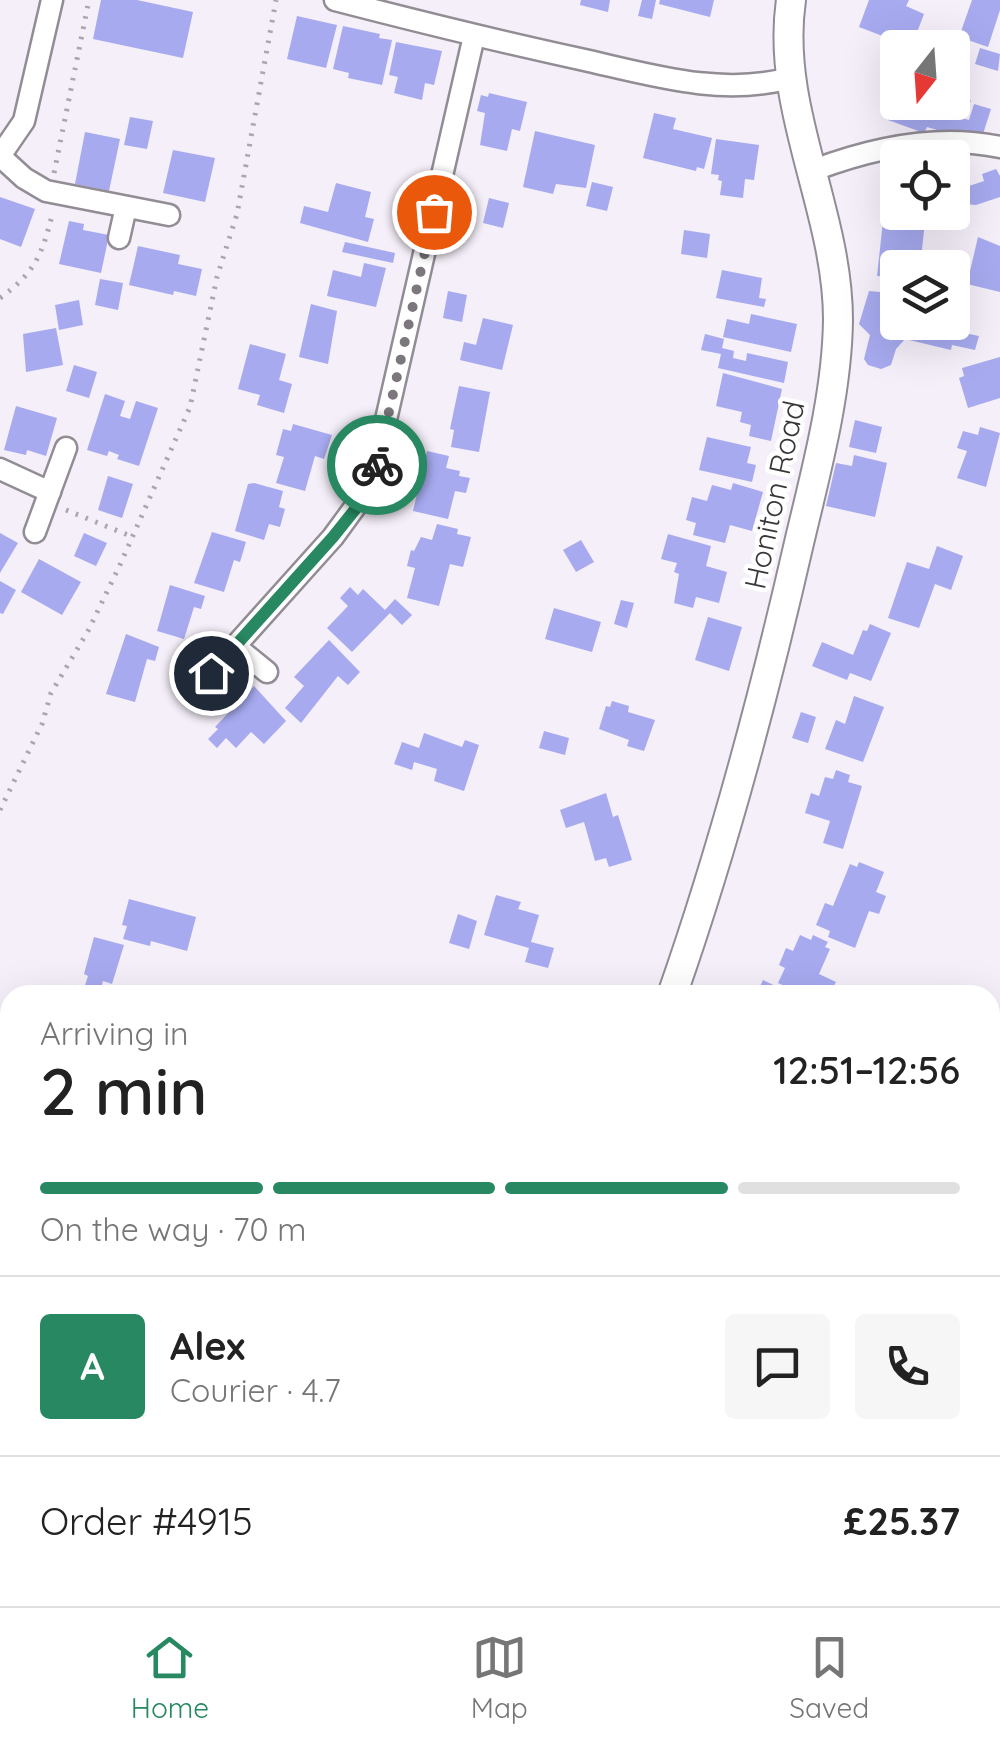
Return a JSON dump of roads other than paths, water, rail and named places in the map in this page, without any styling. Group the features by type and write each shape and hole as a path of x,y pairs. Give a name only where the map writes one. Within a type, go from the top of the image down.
{"street":[{"path":"52,0 24,121 0,156 24,178 46,190 169,215"},
{"path":"335,0 474,36 699,85 790,78"},
{"name":"Honiton Road","path":"676,985 699,920 766,689 836,360 837,282 790,78 787,35 791,0"},
{"path":"211,673 333,537 371,484 474,36"},
{"path":"814,170 874,149 961,141 1000,147"},
{"path":"119,238 126,207"},
{"path":"36,532 66,448"},
{"path":"0,470 48,496"},
{"path":"234,646 267,672"}]}
